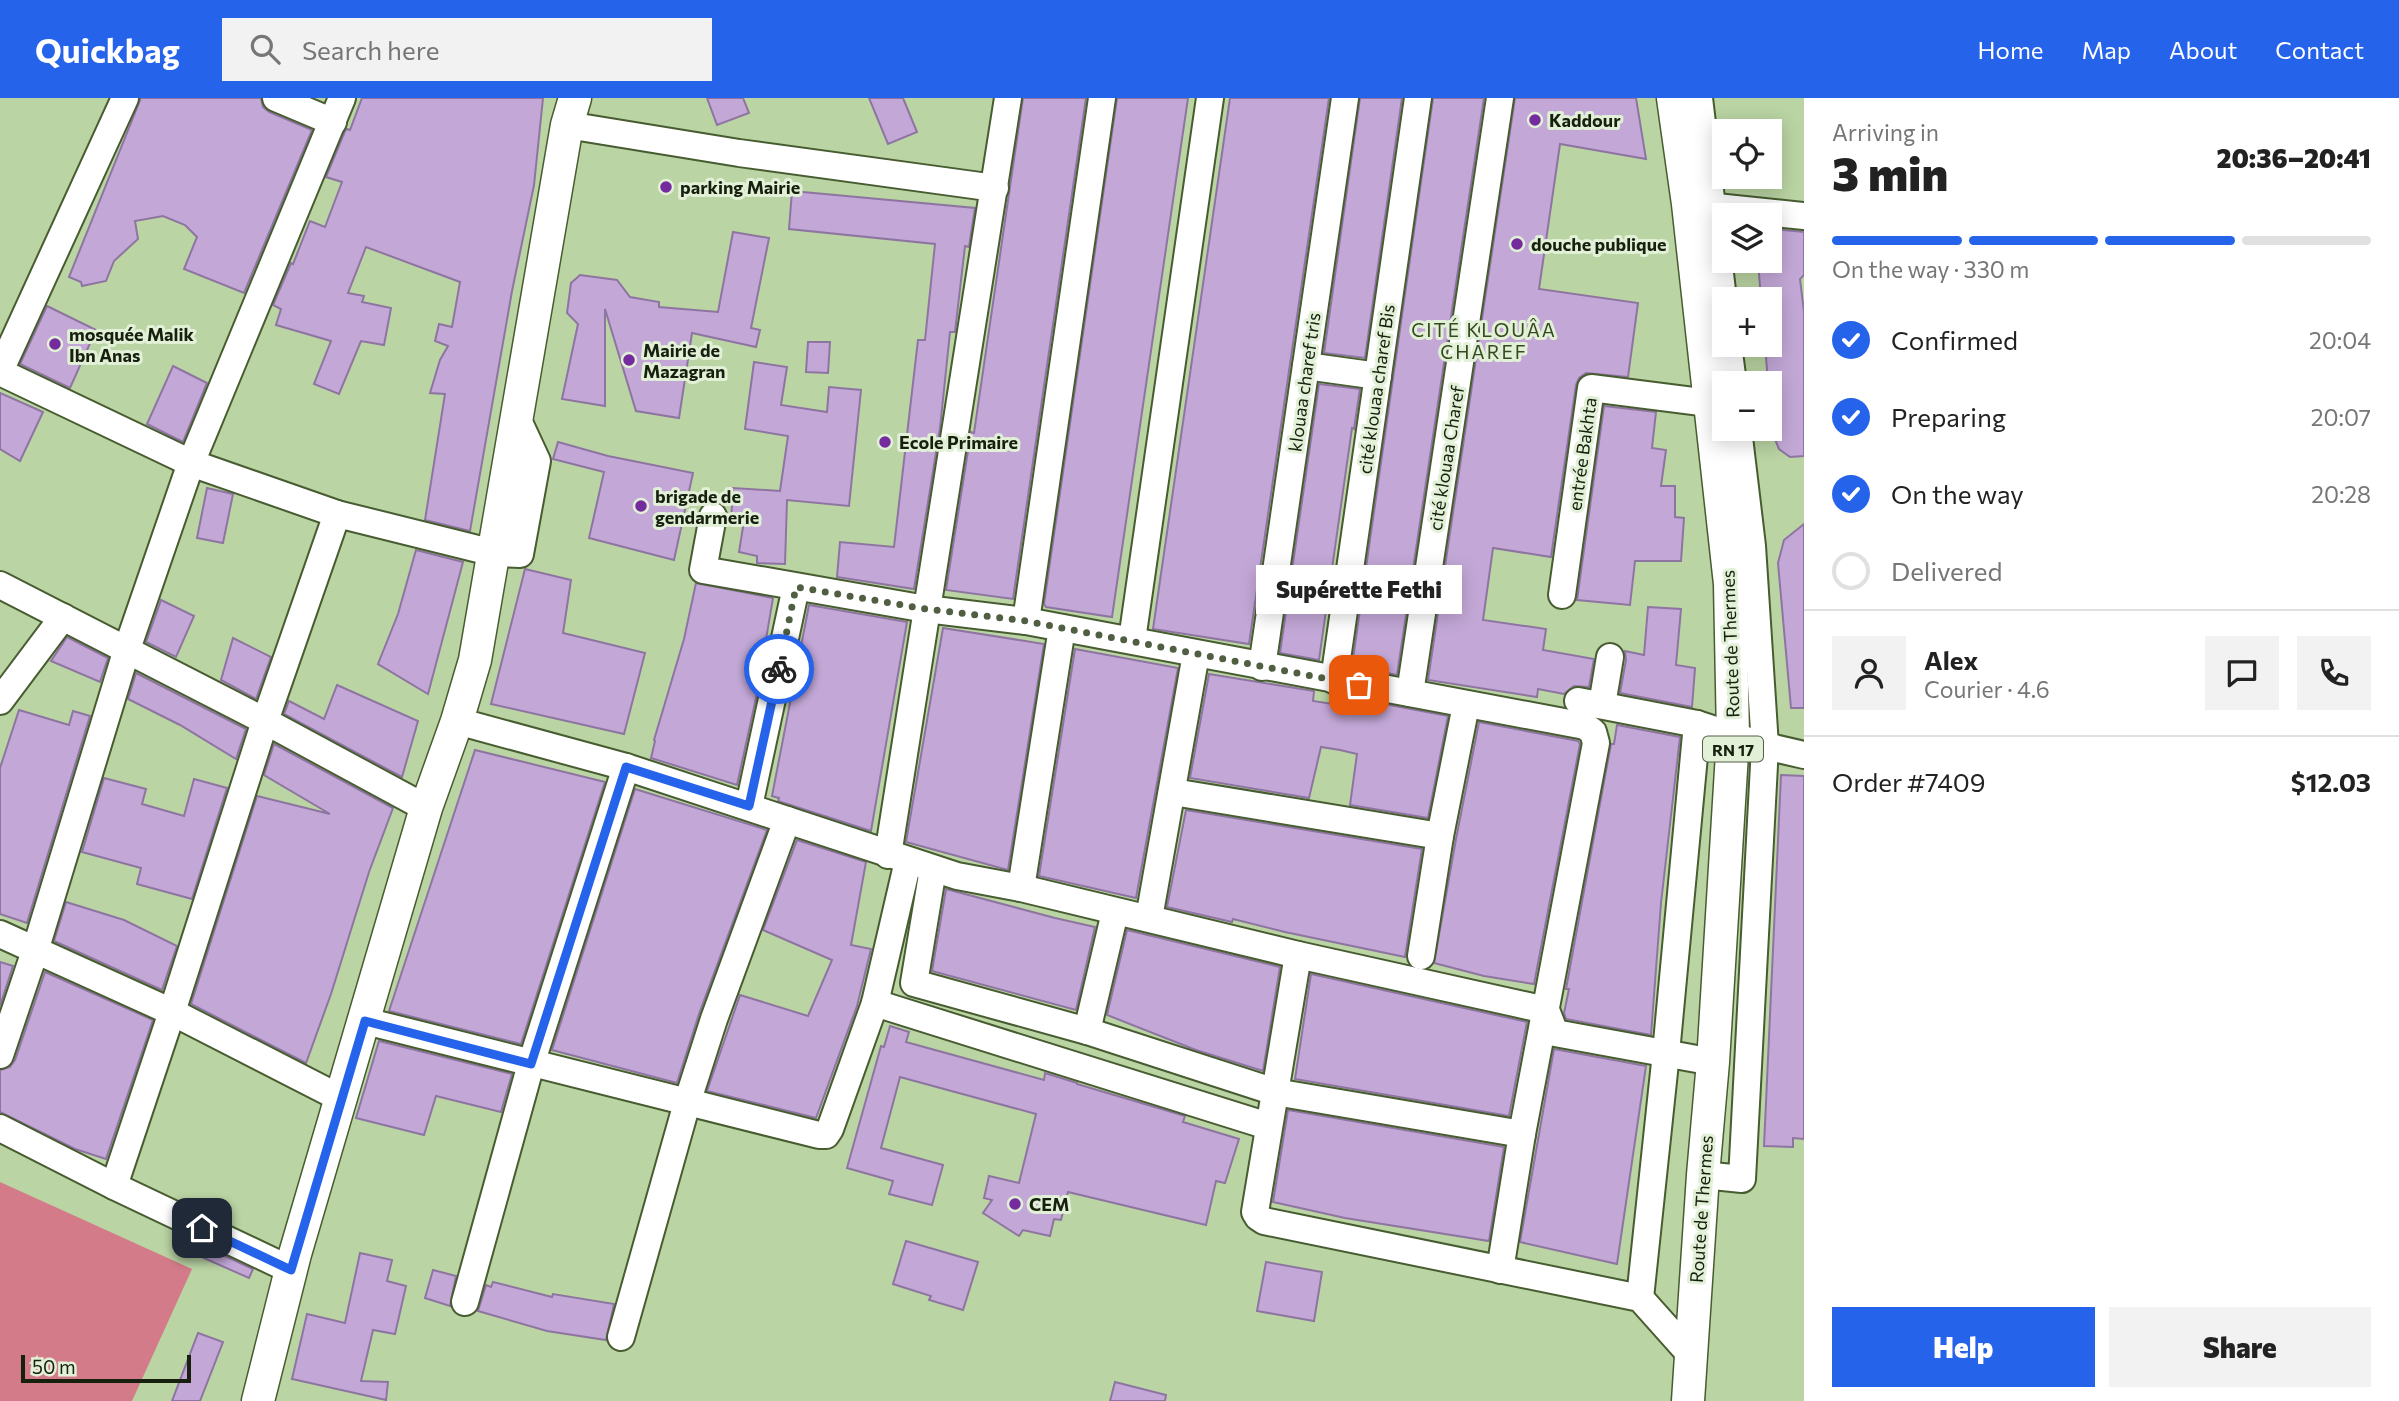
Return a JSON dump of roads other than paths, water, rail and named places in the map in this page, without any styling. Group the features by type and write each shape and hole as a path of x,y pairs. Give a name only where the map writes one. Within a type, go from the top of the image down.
{"main road":[{"name":"Route de Thermes","path":"1673,98 1700,205 1719,371"},
{"path":"258,1401 291,1270 426,808 475,660 571,111"},
{"name":"Route de Thermes","path":"1688,1401 1733,737 1723,441"}],"street":[{"path":"125,98 0,371 191,463 337,514 494,553"},
{"path":"0,1055 35,951 127,649 191,463 338,110 276,98"},
{"path":"914,983 910,862 926,609 1008,98"},
{"path":"1026,621 1102,98"},
{"path":"1132,640 1210,98"},
{"name":"klouaa charef tris","path":"1262,667 1345,98"},
{"name":"cité klouaa charef Bis","path":"1334,680 1418,98"},
{"name":"cité klouaa Charef","path":"1410,693 1500,98"},
{"path":"1699,98 1700,205 1719,287"},
{"path":"571,111 738,153 995,188"},
{"path":"1700,205 1804,216"},
{"path":"1306,366 1378,376"},
{"name":"entrée Bakhta","path":"1562,595 1591,388 1712,393"},
{"path":"1703,1175 1742,1179 1765,746 1752,547 1739,441"},
{"path":"114,1186 265,721 337,514"},
{"path":"713,516 703,570 926,609 1026,621 1132,640 1262,667 1585,726 1593,732 1596,743 1522,1134 1500,1270"},
{"path":"0,585 265,721 426,808"},
{"path":"749,806 796,587"},
{"path":"0,701 63,617"},
{"path":"1021,888 1062,628"},
{"path":"1149,918 1196,654"},
{"path":"1610,657 1590,703 1697,724 1733,737 1804,755"},
{"path":"1421,956 1465,705"},
{"path":"457,721 626,767 957,876 1021,888 1298,955 1546,1010"},
{"path":"1640,1298 1697,724"},
{"path":"465,1302 531,1064 626,767"},
{"path":"1173,792 1440,836"},
{"path":"621,1337 687,1103 714,1019 786,820"},
{"path":"365,1021 687,1103 826,1135 875,1003 910,862"},
{"path":"1087,1031 1115,912"},
{"path":"0,934 172,1012 342,1099"},
{"path":"1298,955 1268,1126 1255,1212 1258,1217 1264,1221 1640,1298 1690,1354"},
{"path":"875,1003 914,983 1087,1031 1275,1092 1522,1134"},
{"path":"875,1003 1268,1126"},
{"path":"1546,1010 1555,1033 1713,1062"},
{"path":"0,1128 114,1186 291,1270"}],"place":[{"name":"Kaddour","path":"1535,120"},
{"name":"parking Mairie","path":"666,187"},
{"name":"douche publique","path":"1517,244"},
{"name":"mosquée Malik Ibn Anas","path":"55,344"},
{"name":"Mairie de Mazagran","path":"629,360"},
{"name":"Ecole Primaire","path":"885,442"},
{"name":"brigade de gendarmerie","path":"641,506"},
{"name":"Supérette Fethi","path":"1359,685"},
{"name":"CEM","path":"1015,1204"}],"district":[{"name":"CITÉ KLOUÂA CHAREF","path":"1484,340"}]}
